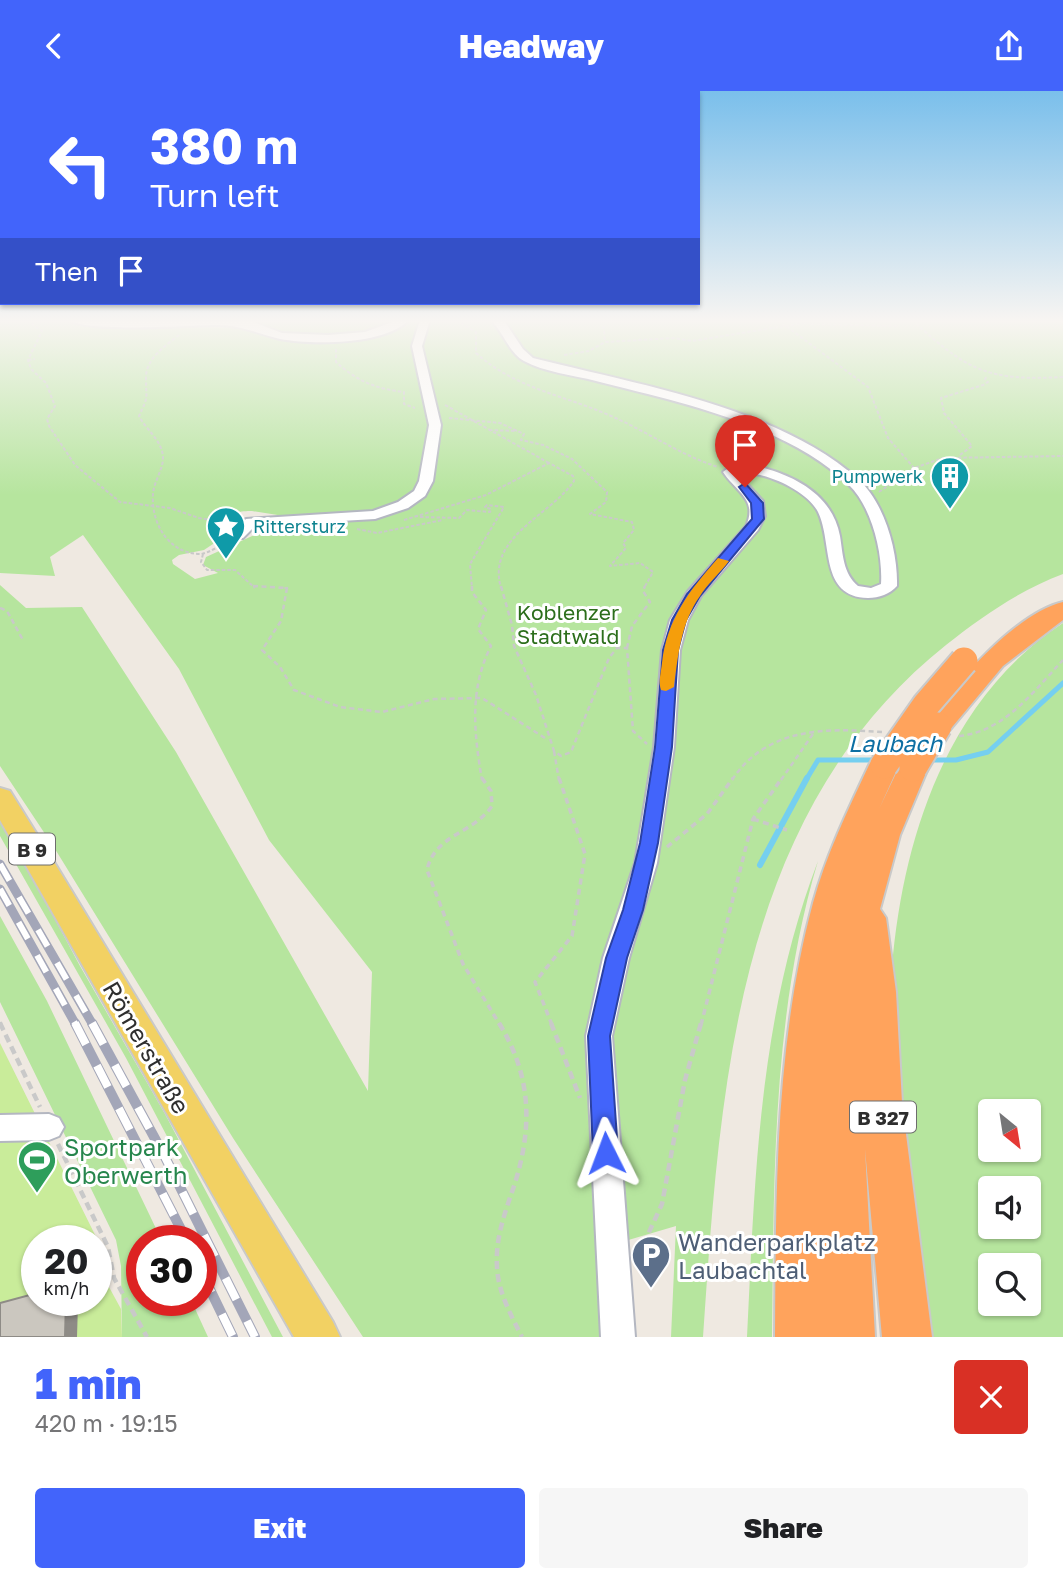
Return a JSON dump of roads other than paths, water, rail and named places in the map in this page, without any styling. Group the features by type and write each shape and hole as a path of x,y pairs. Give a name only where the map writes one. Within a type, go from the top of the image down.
{"highway":[{"path":"800,1337 799,1182 803,1083 817,954 839,866 884,765 942,685 991,639 1063,593"},
{"name":"B 327","path":"850,1337 843,1128 844,1040 865,897 884,829 938,726 982,671 1027,632 1063,609"},
{"name":"B 327","path":"865,897 877,992 881,1103 907,1337"}],"main road":[{"name":"Römerstraße","path":"0,797 63,900 254,1233 318,1337"}],"street":[{"path":"234,538 251,522 375,515 403,505 424,486 434,441 433,409 425,378"},
{"path":"598,378 733,414 820,457 855,483 866,495 882,534 891,576 887,587 876,593 855,591 842,582 828,519 815,500 795,486 763,471 749,468 731,471 730,474 755,498 759,516 754,527 694,594 679,620 667,684 664,747 646,863 616,958 599,1036 618,1337"},
{"path":"0,1128 49,1127"}],"waterway":[{"name":"Laubach","path":"926,760 956,760 988,752 1063,683"},
{"name":"Laubach","path":"806,780 818,760 878,760"},
{"name":"Laubach","path":"760,865 807,778"}],"railway":[{"path":"0,864 93,1025"},
{"path":"0,889 76,1025"},
{"path":"75,1023 179,1225"},
{"path":"92,1023 165,1157 255,1337"},
{"path":"217,1304 233,1337"}],"place":[{"name":"Pumpwerk","path":"950,510"},
{"name":"Rittersturz","path":"226,560"},
{"name":"Sportpark Oberwerth","path":"37,1194"},
{"name":"Wanderparkplatz Laubachtal","path":"651,1289"}],"park label":[{"name":"Koblenzer Stadtwald","path":"568,624"}]}
